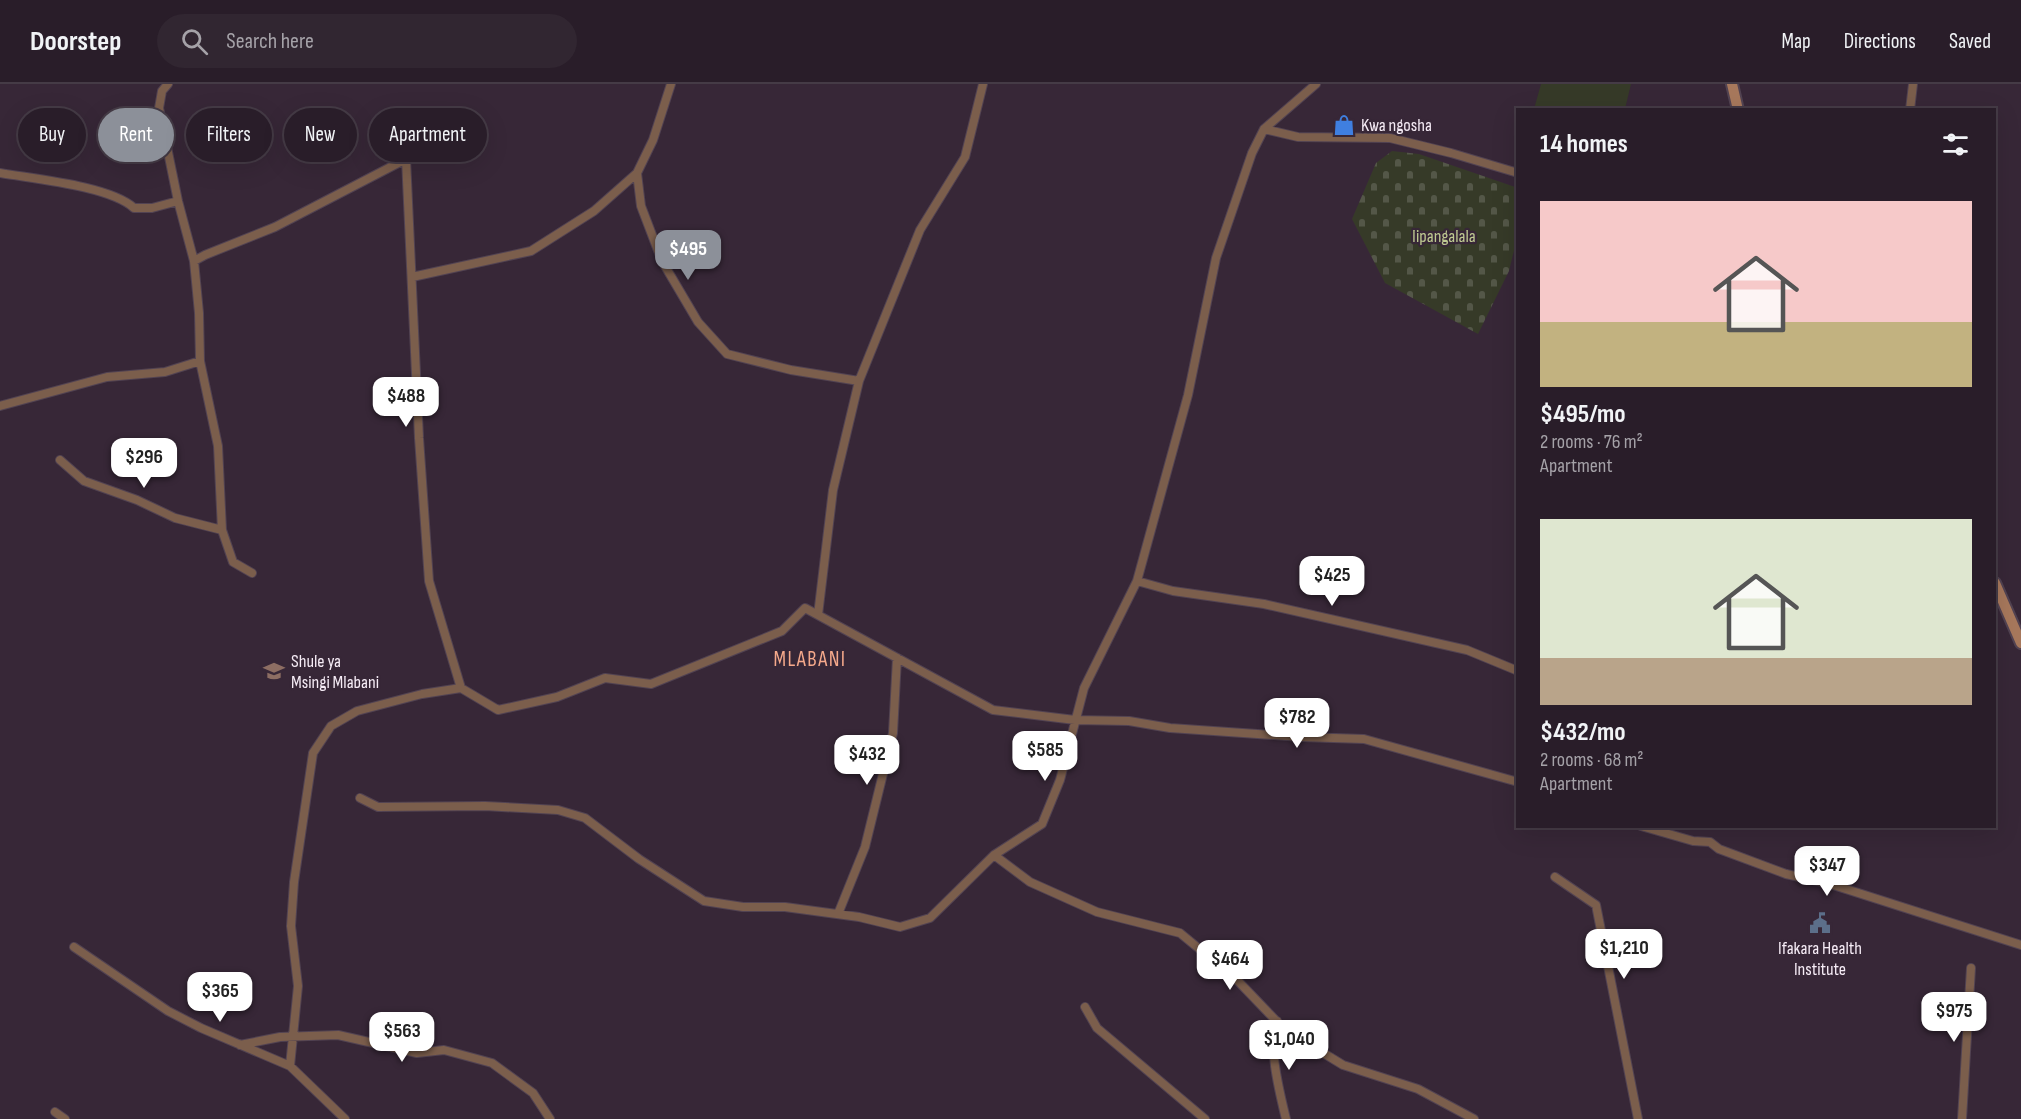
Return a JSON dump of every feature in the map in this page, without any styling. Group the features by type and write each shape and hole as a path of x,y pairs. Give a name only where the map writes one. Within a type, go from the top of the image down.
{"main road":[{"path":"1732,84 1738,108"},
{"path":"1996,585 2021,643"}],"street":[{"path":"168,84 162,91 159,108 178,201 194,261 199,313 200,361 218,446 222,530 234,562 252,573"},
{"path":"412,277 531,251 594,211 637,173 653,140 671,84"},
{"path":"818,615 833,490 859,381 920,230 965,157 983,84"},
{"path":"360,798 378,807 485,806 558,810 585,818 639,860 704,901 743,907 785,907 838,914 900,927 930,918 994,855 1042,824 1060,780 1084,688 1137,581 1188,395 1216,258 1252,153 1264,129 1316,84"},
{"path":"1910,108 1913,84"},
{"path":"1264,129 1298,137 1390,138 1516,172"},
{"path":"194,261 275,227 406,159 419,438 429,581 461,688"},
{"path":"0,173 85,188 127,201 134,208 152,208 178,201"},
{"path":"637,173 641,206 662,261 698,322 727,354 792,370 859,381"},
{"path":"0,406 107,377 165,372 200,361"},
{"path":"60,459 84,481 137,500 175,518 222,530"},
{"path":"1137,581 1173,591 1264,604 1467,650 1516,670"},
{"path":"290,1066 298,986 291,926 294,882 313,753 331,726 357,711 422,694 461,688 498,710 557,698 605,678 651,684 782,631 805,608 993,710 1075,720 1129,722 1170,728 1364,739 1516,781"},
{"path":"838,914 865,847 893,733 897,658"},
{"path":"1648,828 1693,841 1710,842 1719,849 1786,874 1827,883 2021,945"},
{"path":"994,855 1030,882 1097,912 1180,933 1237,980 1284,1029 1342,1065 1418,1089 1474,1119"},
{"path":"1555,877 1596,905 1638,1119"},
{"path":"74,947 168,1011 201,1028 290,1066 345,1119"},
{"path":"1962,1119 1971,968"},
{"path":"1085,1007 1097,1028 1205,1119"},
{"path":"1277,1021 1273,1031 1277,1082 1286,1119"},
{"path":"240,1045 280,1037 338,1035 417,1053 444,1050 492,1064 533,1093 550,1119"},
{"path":"55,1113 65,1119"}],"green space":[{"path":"1541,84 1631,84 1625,108 1534,108"},
{"name":"lipangalala","path":"1392,151 1419,154 1516,187 1516,242 1509,271 1478,334 1385,283 1352,219 1376,163"}],"place":[{"name":"Kwa ngosha","path":"1344,125"},
{"name":"Shule ya Msingi Mlabani","path":"274,671"},
{"name":"Ifakara Health Institute","path":"1820,923"}],"district":[{"name":"MLABANI","path":"810,659"}]}
